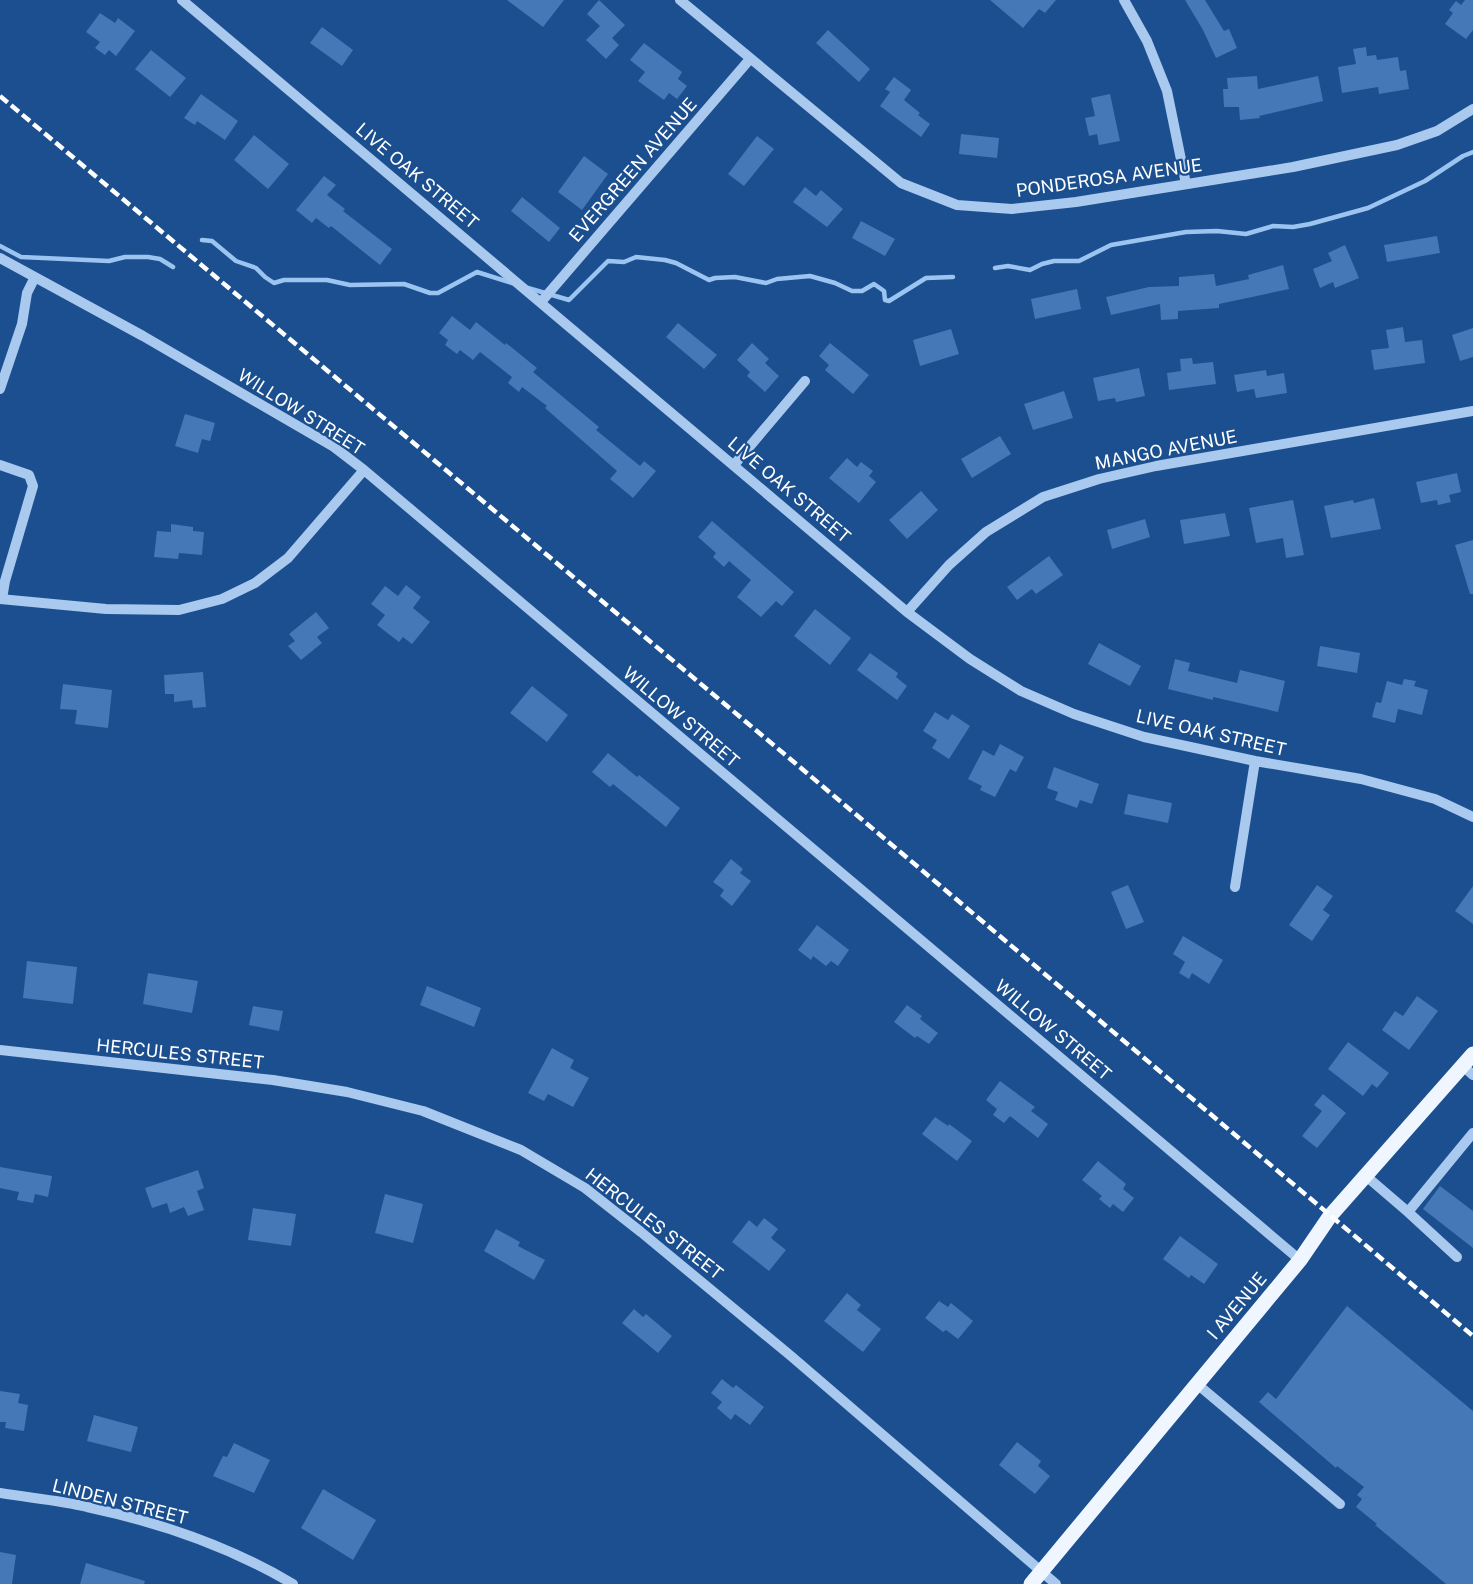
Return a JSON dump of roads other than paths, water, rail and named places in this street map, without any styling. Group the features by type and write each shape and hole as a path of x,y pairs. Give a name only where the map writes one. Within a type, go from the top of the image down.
{"main road":[{"name":"I AVENUE","path":"1031,1584 1300,1260 1330,1216 1470,1065"}],"street":[{"name":"LIVE OAK STREET","path":"182,0 907,612 970,659 1021,691 1074,714 1144,736 1255,761 1361,779 1435,799 1473,817"},
{"name":"PONDEROSA AVENUE","path":"680,0 901,183 957,206 1012,209 1076,202 1293,167 1397,145 1437,131 1473,109"},
{"path":"1124,0 1147,40 1167,91 1186,184"},
{"name":"EVERGREEN AVENUE","path":"541,302 750,59"},
{"name":"WILLOW STREET","path":"0,258 143,336 334,447 364,470 1300,1260"},
{"path":"0,389 22,324 27,293 35,277"},
{"path":"734,465 805,381"},
{"name":"MANGO AVENUE","path":"907,612 949,565 986,532 1043,497 1099,479 1156,466 1473,411"},
{"path":"0,465 30,475 33,486 1,599 106,609 179,610 222,599 255,583 288,558 364,470"},
{"path":"1235,887 1255,761"},
{"name":"HERCULES STREET","path":"0,1050 273,1080 347,1092 423,1112 521,1150 585,1188 641,1232 791,1356 1056,1584"},
{"path":"1408,1212 1473,1133"},
{"path":"1366,1176 1457,1257"},
{"path":"1197,1384 1340,1504"},
{"name":"LINDEN STREET","path":"0,1493 86,1506 183,1532 274,1573 293,1584"}],"waterway":[{"path":"995,268 1008,266 1030,270 1054,261 1079,261 1111,245 1186,232 1217,231 1246,234 1273,226 1293,227 1310,224 1368,208 1425,181 1473,152"},
{"path":"202,240 212,241 236,261 256,268 274,283 284,280 327,280 350,285 404,284 430,293 438,293 477,272 512,283"},
{"path":"0,246 21,257 109,261 125,257 148,257 160,259 173,267"},
{"path":"528,288 569,300 608,261 624,262 636,257 676,263 709,280 735,277 766,283 777,279 810,276 835,283 852,291 862,291 874,284 884,291 885,300 889,301 926,278 953,277"}],"railway":[{"path":"0,96 1473,1336"}]}
